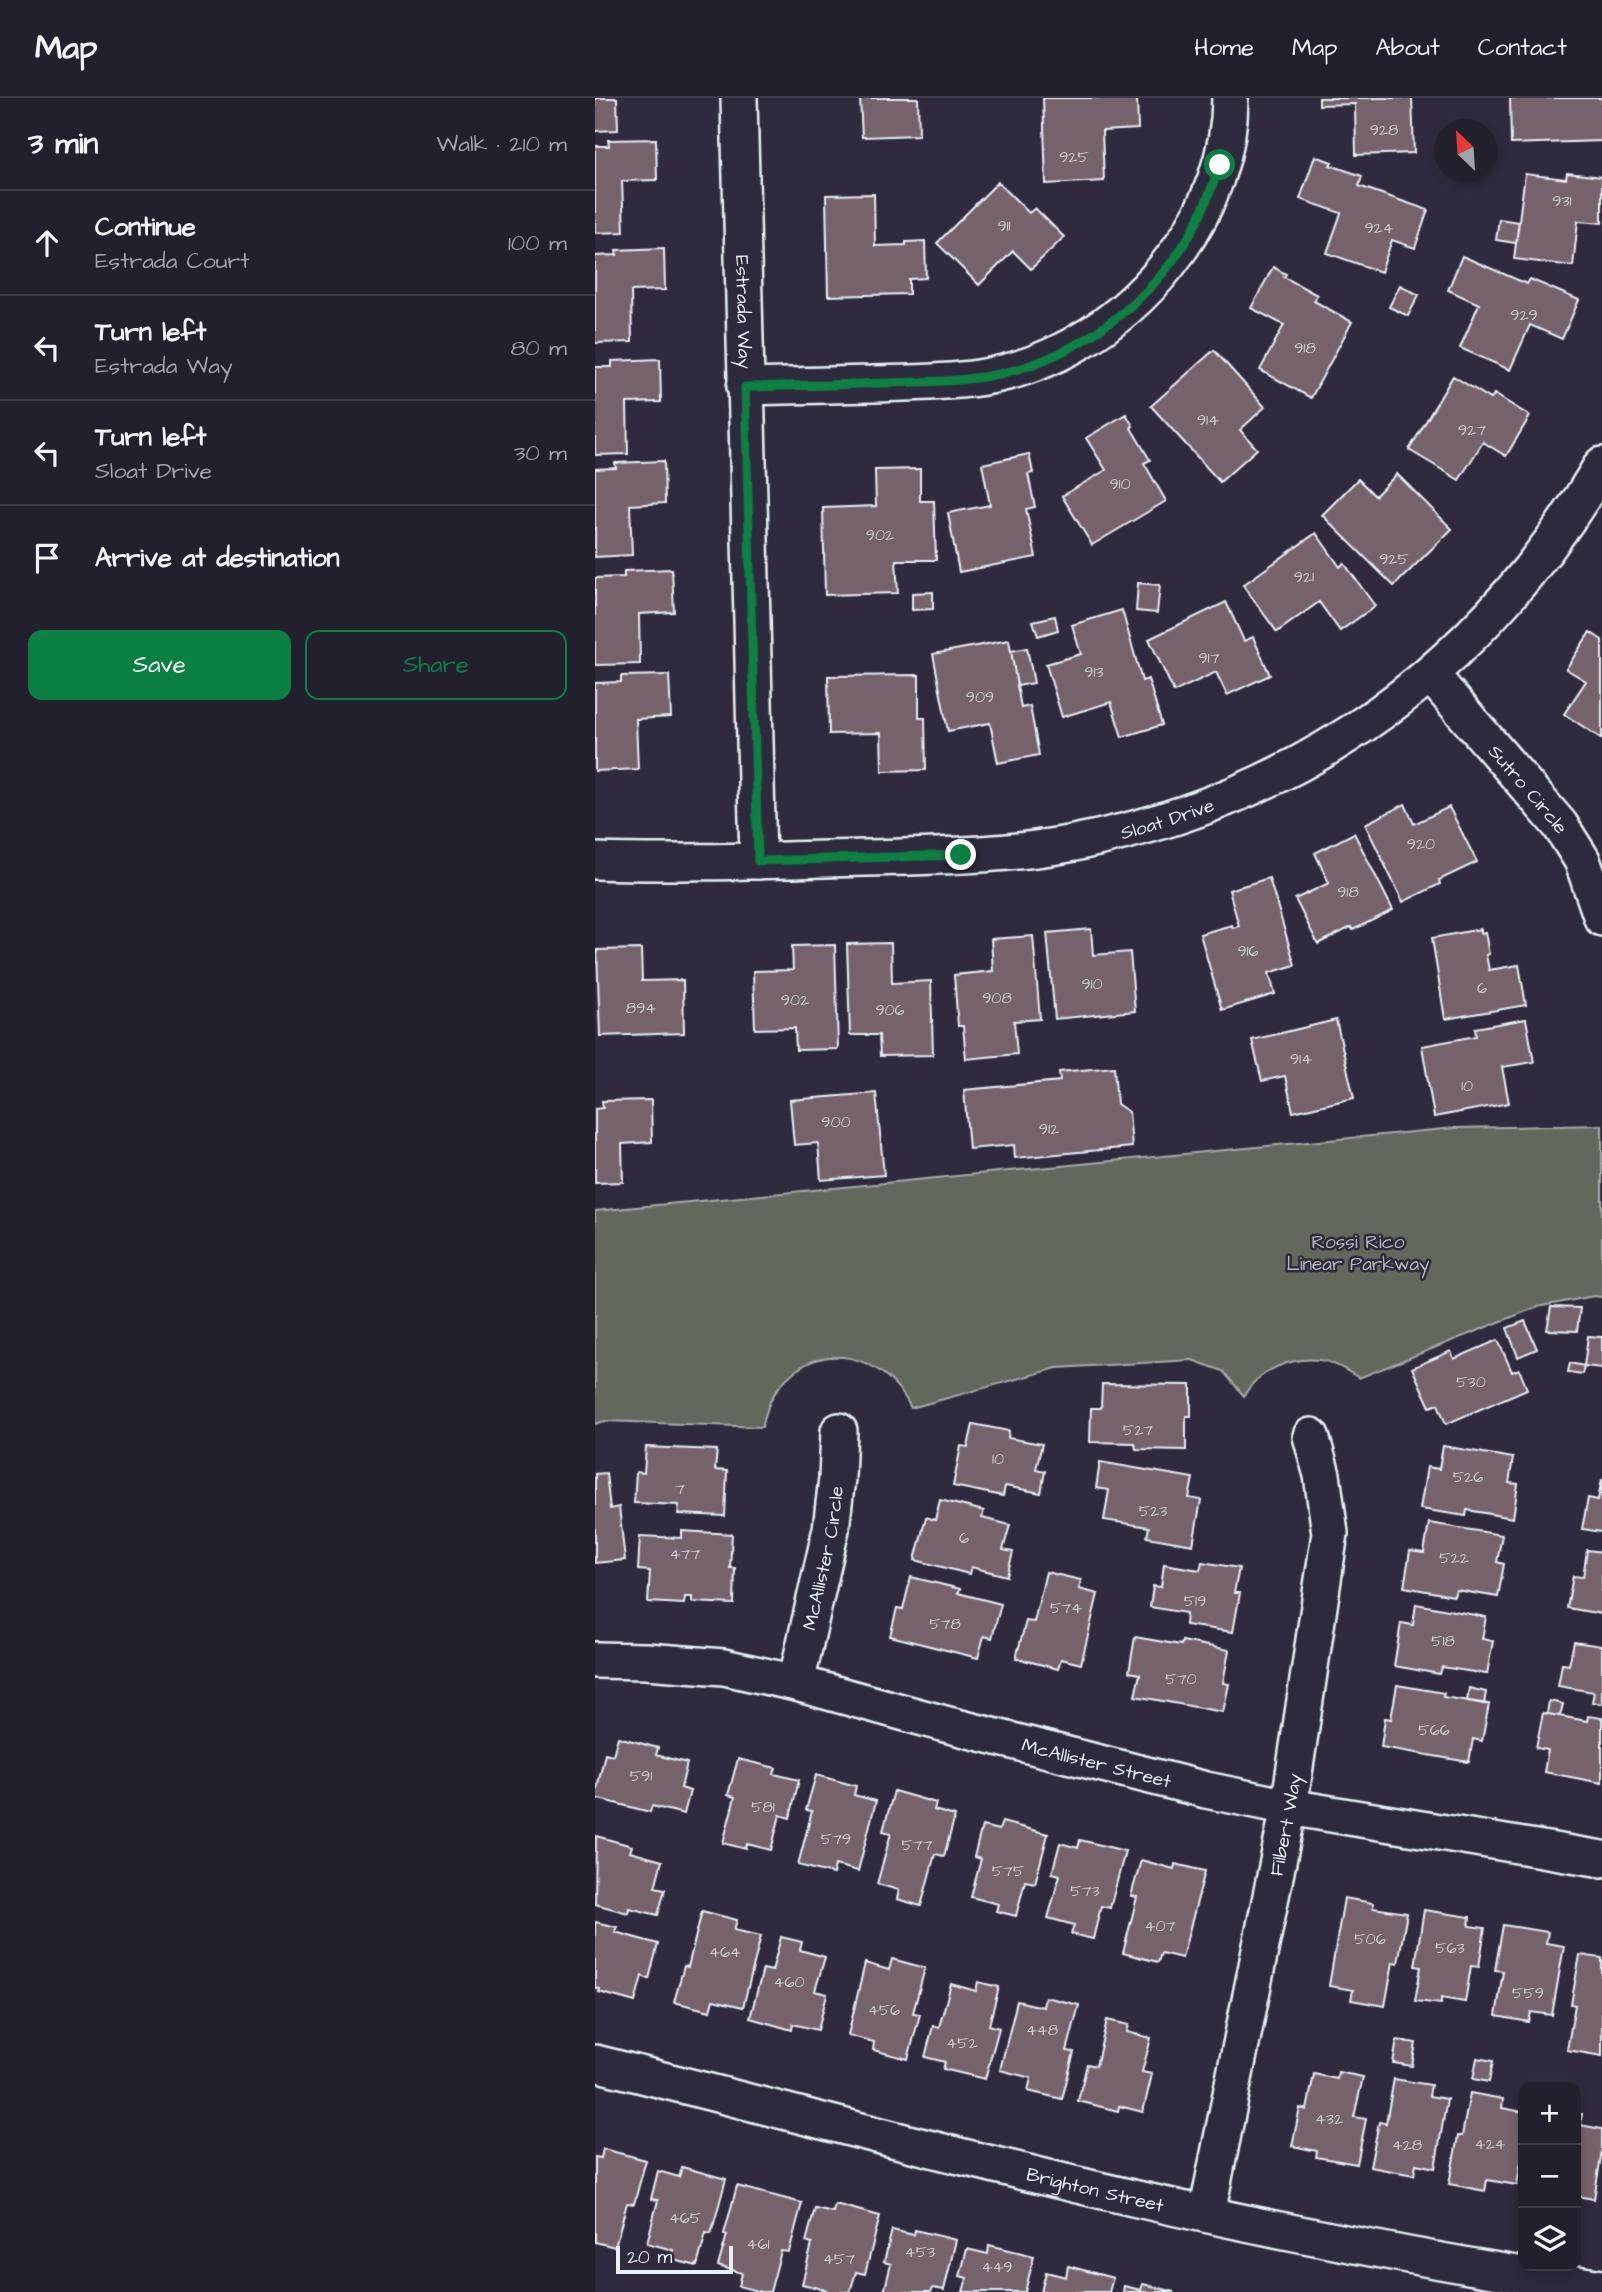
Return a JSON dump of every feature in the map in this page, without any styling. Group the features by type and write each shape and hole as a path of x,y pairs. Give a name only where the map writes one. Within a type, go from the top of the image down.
{"street":[{"name":"Estrada Way","path":"739,98 758,861"},
{"path":"745,387 979,378 1030,365 1058,354 1082,340 1109,323 1138,299 1164,272 1188,237 1220,165 1226,142 1230,98"},
{"name":"Sloat Drive","path":"595,861 758,861 961,855 1021,850 1072,844 1156,823 1238,793 1319,752 1370,720 1431,675 1464,645 1526,576 1577,506 1602,465"},
{"name":"Sutro Circle","path":"1431,675 1560,825 1581,860 1602,918"},
{"name":"McAllister Circle","path":"796,1683 831,1529 839,1431"},
{"name":"Filbert Way","path":"1207,2213 1289,1807 1331,1533 1322,1475 1311,1436"},
{"name":"McAllister Street","path":"595,1660 724,1667 796,1683 1114,1767 1289,1807 1602,1859"},
{"name":"Brighton Street","path":"595,2063 988,2162 1292,2233 1465,2266 1602,2288"}],"green space":[{"name":"Rossi Rico Linear Parkway","path":"1602,1125 1602,1297 1594,1296 1537,1307 1359,1378 1324,1361 1297,1361 1266,1372 1244,1396 1223,1371 1192,1360 1057,1368 911,1408 885,1375 868,1364 850,1358 831,1357 813,1361 795,1371 779,1387 770,1401 762,1427 605,1421 595,1424 595,1211 1454,1128"}],"building":[{"path":"595,98 617,98 618,130 595,131"},
{"path":"860,98 918,98 919,135 862,137"},
{"path":"1043,98 1137,98 1138,129 1102,131 1104,181 1046,184"},
{"path":"1319,98 1412,98 1414,153 1356,155 1355,104 1319,105"},
{"path":"1510,98 1602,98 1602,141 1511,144"},
{"path":"656,139 657,180 622,181 624,232 595,233 595,146 609,146 608,140"},
{"path":"1315,156 1332,162 1330,165 1362,176 1359,186 1428,210 1415,248 1392,240 1381,272 1327,253 1341,213 1300,199"},
{"path":"1567,173 1602,177 1602,223 1578,221 1573,266 1514,259 1525,174 1566,179"},
{"path":"998,182 1029,213 1035,208 1064,237 1031,269 1013,251 979,285 937,243"},
{"path":"874,194 875,246 925,241 926,278 909,279 909,294 828,296 826,195"},
{"path":"1499,219 1519,222 1516,243 1496,240"},
{"path":"664,248 665,290 631,291 632,342 595,343 595,256 617,255 616,250"},
{"path":"1462,256 1527,284 1530,279 1579,300 1562,339 1530,325 1510,370 1460,348 1479,304 1448,290"},
{"path":"1273,267 1286,274 1284,277 1317,295 1314,301 1352,322 1311,398 1260,370 1284,325 1251,308"},
{"path":"1400,285 1419,295 1408,316 1389,307"},
{"path":"1214,350 1265,407 1240,430 1257,449 1220,482 1151,406"},
{"path":"660,359 661,402 627,403 628,454 595,455 595,367 612,367 612,361"},
{"path":"1453,376 1491,399 1494,394 1530,416 1506,456 1483,442 1459,480 1409,450"},
{"path":"1126,414 1150,460 1144,463 1166,501 1092,545 1062,496 1106,470 1086,438"},
{"path":"1029,454 1033,473 1028,474 1035,507 1026,509 1036,557 959,572 948,513 990,505 982,464"},
{"path":"664,461 665,503 630,505 632,555 595,557 595,469 616,468 615,463"},
{"path":"920,469 920,501 934,501 936,560 896,560 898,593 825,595 823,508 876,506 875,470"},
{"path":"1397,474 1452,529 1394,586 1322,515 1358,479 1375,496"},
{"path":"1316,533 1340,567 1344,563 1375,606 1340,631 1319,602 1277,632 1243,585"},
{"path":"672,569 674,612 639,614 640,664 595,665 595,578 624,577 624,571"},
{"path":"1138,583 1160,585 1157,613 1136,611"},
{"path":"933,592 933,609 912,610 912,593"},
{"path":"1226,602 1244,641 1253,637 1270,675 1227,695 1216,672 1174,692 1149,639"},
{"path":"1122,610 1142,681 1148,679 1162,725 1122,737 1111,702 1062,717 1046,664 1081,654 1072,625"},
{"path":"1055,616 1058,630 1038,636 1033,621"},
{"path":"1590,632 1602,640 1602,739 1564,714 1586,681 1566,669"},
{"path":"1009,640 1021,708 1030,706 1039,755 998,763 990,723 948,731 933,654"},
{"path":"1027,648 1034,683 1017,686 1011,651"},
{"path":"669,675 671,717 636,719 638,769 595,771 595,683 621,682 621,676"},
{"path":"919,675 919,718 925,718 926,770 882,771 881,733 829,734 828,676"},
{"path":"1405,804 1414,824 1449,807 1477,862 1439,880 1440,884 1403,902 1365,824"},
{"path":"1354,833 1393,910 1318,944 1295,899 1329,883 1315,853"},
{"path":"1269,878 1295,965 1269,973 1275,994 1222,1010 1200,934 1232,925 1233,928 1239,926 1229,890"},
{"path":"1091,929 1093,955 1130,952 1135,1011 1055,1019 1047,933"},
{"path":"1481,929 1481,933 1485,932 1489,970 1519,965 1526,1005 1445,1019 1432,938"},
{"path":"1033,936 1040,1019 1014,1021 1017,1054 966,1059 963,1026 958,1026 954,975 993,971 991,939"},
{"path":"891,943 892,983 931,981 933,1055 880,1056 879,1035 850,1035 847,944"},
{"path":"835,945 838,1049 796,1050 795,1028 755,1029 753,971 793,970 792,946"},
{"path":"641,949 642,981 683,980 684,1033 600,1036 597,950"},
{"path":"1526,1019 1534,1062 1502,1067 1509,1103 1434,1117 1422,1046 1476,1036 1475,1028"},
{"path":"1336,1020 1354,1098 1293,1112 1285,1076 1262,1081 1252,1040"},
{"path":"1114,1067 1117,1104 1129,1112 1132,1147 1015,1158 1014,1145 969,1149 964,1090 1060,1081 1059,1072"},
{"path":"876,1093 884,1175 821,1180 818,1143 794,1145 790,1100"},
{"path":"651,1100 652,1142 622,1144 623,1182 595,1183 595,1109 603,1108 602,1101"},
{"path":"1551,1307 1580,1308 1577,1331 1547,1330"},
{"path":"1525,1321 1537,1349 1518,1357 1507,1328"},
{"path":"1588,1336 1602,1337 1602,1368 1584,1366"},
{"path":"1498,1340 1512,1372 1519,1369 1527,1389 1446,1424 1438,1404 1430,1407 1412,1368 1451,1351 1454,1359"},
{"path":"1570,1363 1584,1366 1582,1374 1568,1372"},
{"path":"1102,1384 1191,1385 1191,1416 1186,1416 1186,1450 1136,1449 1135,1443 1090,1442 1091,1408 1101,1408"},
{"path":"973,1424 1009,1431 1008,1438 1042,1444 1036,1469 1045,1471 1041,1493 1005,1486 1003,1496 953,1486 961,1446 968,1447"},
{"path":"1443,1446 1513,1458 1509,1483 1518,1484 1513,1518 1467,1510 1466,1516 1420,1509 1427,1467 1439,1469"},
{"path":"646,1447 717,1450 715,1470 727,1471 725,1516 678,1514 679,1505 634,1503 636,1472 644,1473"},
{"path":"1100,1462 1193,1478 1189,1498 1201,1500 1193,1545 1147,1537 1149,1527 1104,1520 1109,1490 1096,1488"},
{"path":"606,1473 610,1509 619,1507 625,1560 595,1563 595,1474"},
{"path":"1602,1479 1602,1532 1582,1529 1588,1498 1598,1500"},
{"path":"940,1500 984,1511 982,1518 1010,1525 1003,1550 1013,1552 1007,1576 971,1567 969,1574 915,1560 926,1517 935,1520"},
{"path":"1429,1523 1502,1535 1497,1562 1504,1564 1498,1597 1456,1590 1454,1596 1404,1587 1410,1551 1424,1553"},
{"path":"682,1531 732,1534 730,1568 735,1568 734,1604 692,1602 692,1597 685,1597 684,1604 648,1602 650,1571 638,1570 640,1536 682,1538"},
{"path":"1587,1550 1602,1552 1602,1614 1567,1608 1573,1576 1583,1577"},
{"path":"1202,1562 1239,1568 1234,1593 1240,1593 1233,1632 1185,1625 1186,1613 1150,1607 1153,1586 1161,1587 1164,1564 1200,1570"},
{"path":"1046,1572 1081,1580 1079,1589 1098,1594 1081,1664 1061,1659 1058,1669 1016,1658 1026,1621 1034,1622"},
{"path":"911,1577 960,1589 958,1593 1001,1604 992,1638 984,1636 978,1658 890,1636 897,1608 903,1609"},
{"path":"1416,1604 1486,1617 1482,1639 1493,1641 1487,1674 1442,1667 1440,1674 1394,1666 1401,1623 1413,1625"},
{"path":"1135,1637 1181,1645 1182,1641 1229,1650 1223,1683 1229,1684 1223,1712 1135,1696 1140,1674 1129,1672"},
{"path":"1574,1642 1602,1646 1602,1704 1592,1702 1594,1692 1558,1686 1562,1664 1569,1665"},
{"path":"1397,1685 1444,1693 1443,1697 1489,1704 1482,1741 1473,1739 1469,1762 1381,1747 1385,1718 1391,1719"},
{"path":"1469,1688 1486,1692 1484,1704 1467,1701"},
{"path":"1549,1701 1563,1704 1560,1716 1547,1714"},
{"path":"1543,1713 1587,1721 1588,1716 1602,1718 1602,1783 1544,1772 1548,1750 1536,1748"},
{"path":"618,1737 658,1748 656,1755 687,1763 681,1788 690,1791 684,1814 652,1806 650,1812 595,1798 605,1753 613,1755"},
{"path":"738,1759 776,1768 774,1774 799,1780 790,1818 780,1815 771,1850 747,1844 746,1849 723,1843 735,1797 728,1795"},
{"path":"816,1775 856,1786 854,1795 876,1801 858,1871 835,1865 833,1874 798,1865 812,1811 806,1810"},
{"path":"894,1791 936,1803 934,1810 955,1816 944,1856 935,1854 921,1906 897,1899 899,1890 877,1884 891,1833 883,1831"},
{"path":"1002,1822 1048,1834 1035,1883 1025,1881 1016,1916 996,1911 998,1904 971,1897 981,1859 974,1857 982,1826 999,1830"},
{"path":"596,1836 632,1846 630,1852 662,1861 655,1887 665,1889 658,1915 629,1908 628,1913 595,1904"},
{"path":"1080,1840 1125,1851 1110,1908 1101,1906 1093,1939 1071,1934 1074,1925 1048,1918 1060,1875 1052,1873 1060,1843 1078,1848"},
{"path":"1141,1860 1174,1869 1175,1864 1205,1871 1182,1958 1161,1953 1158,1962 1123,1953 1137,1897 1131,1896"},
{"path":"1344,1898 1373,1903 1373,1908 1407,1913 1398,1963 1393,1962 1385,2006 1351,2000 1353,1990 1329,1986"},
{"path":"1424,1910 1470,1917 1469,1926 1485,1928 1479,1967 1471,1966 1465,2002 1441,1998 1441,2004 1415,2001 1421,1967 1415,1966"},
{"path":"702,1911 737,1920 734,1930 761,1936 743,2007 713,2000 710,2011 674,2002 684,1966 688,1967"},
{"path":"595,1922 617,1927 615,1932 658,1944 649,1979 642,1976 635,2002 599,1992 600,1989 595,1988"},
{"path":"1503,1925 1548,1932 1546,1943 1564,1946 1552,2015 1531,2012 1529,2022 1496,2016 1503,1971 1495,1970"},
{"path":"781,1937 802,1942 800,1950 825,1957 815,1991 827,1994 818,2030 793,2024 792,2030 750,2018 763,1969 772,1971"},
{"path":"1580,1955 1602,1958 1602,2056 1567,2050 1575,2005 1571,2004"},
{"path":"892,1959 925,1968 913,2013 920,2014 908,2059 873,2050 874,2042 848,2035 865,1963 889,1970"},
{"path":"978,1982 999,1987 989,2025 999,2028 985,2079 943,2069 945,2062 925,2057 933,2026 939,2027 951,1984 976,1991"},
{"path":"1045,1997 1079,2005 1067,2051 1074,2052 1062,2099 1028,2091 1031,2078 1000,2070 1017,2001 1043,2007"},
{"path":"1107,2020 1129,2025 1127,2032 1151,2038 1142,2072 1152,2074 1143,2112 1119,2106 1118,2111 1078,2101 1087,2064 1096,2066"},
{"path":"1397,2040 1416,2043 1412,2066 1393,2063"},
{"path":"1477,2058 1493,2061 1489,2082 1473,2079"},
{"path":"1338,2072 1363,2077 1354,2117 1366,2119 1357,2164 1316,2157 1317,2151 1292,2146 1300,2108 1307,2110 1314,2074 1337,2079"},
{"path":"1394,2079 1431,2085 1429,2096 1447,2099 1435,2168 1416,2164 1414,2175 1370,2167 1379,2122 1386,2123"},
{"path":"1470,2093 1503,2099 1502,2108 1518,2111 1517,2185 1487,2180 1485,2191 1449,2184 1458,2136 1462,2136"},
{"path":"1581,2125 1602,2129 1602,2150 1594,2199 1581,2197"},
{"path":"603,2149 646,2160 634,2204 627,2203 615,2247 595,2242 595,2157 601,2158"},
{"path":"682,2167 726,2179 711,2234 706,2233 697,2266 670,2259 673,2250 647,2243 658,2200 651,2199 658,2171 679,2177"},
{"path":"737,2186 802,2203 789,2252 781,2251 770,2292 739,2286 742,2273 718,2266"},
{"path":"835,2204 880,2216 865,2274 856,2272 850,2292 825,2292 826,2290 802,2284 812,2244 806,2242 815,2208 833,2212"},
{"path":"892,2230 914,2235 915,2230 956,2240 944,2290 933,2288 931,2292 884,2292 891,2264 884,2262"},
{"path":"989,2245 1034,2256 1025,2292 963,2292 967,2278 960,2276 967,2249 988,2254"},
{"path":"1068,2266 1113,2278 1109,2292 1041,2292 1046,2272 1066,2277"},
{"path":"1143,2284 1174,2292 1123,2292 1124,2286 1141,2290"}],"route":[{"path":"961,855 758,861 745,387 979,378 1030,365 1058,354 1109,323 1138,299 1164,272 1188,237 1220,165"}]}
